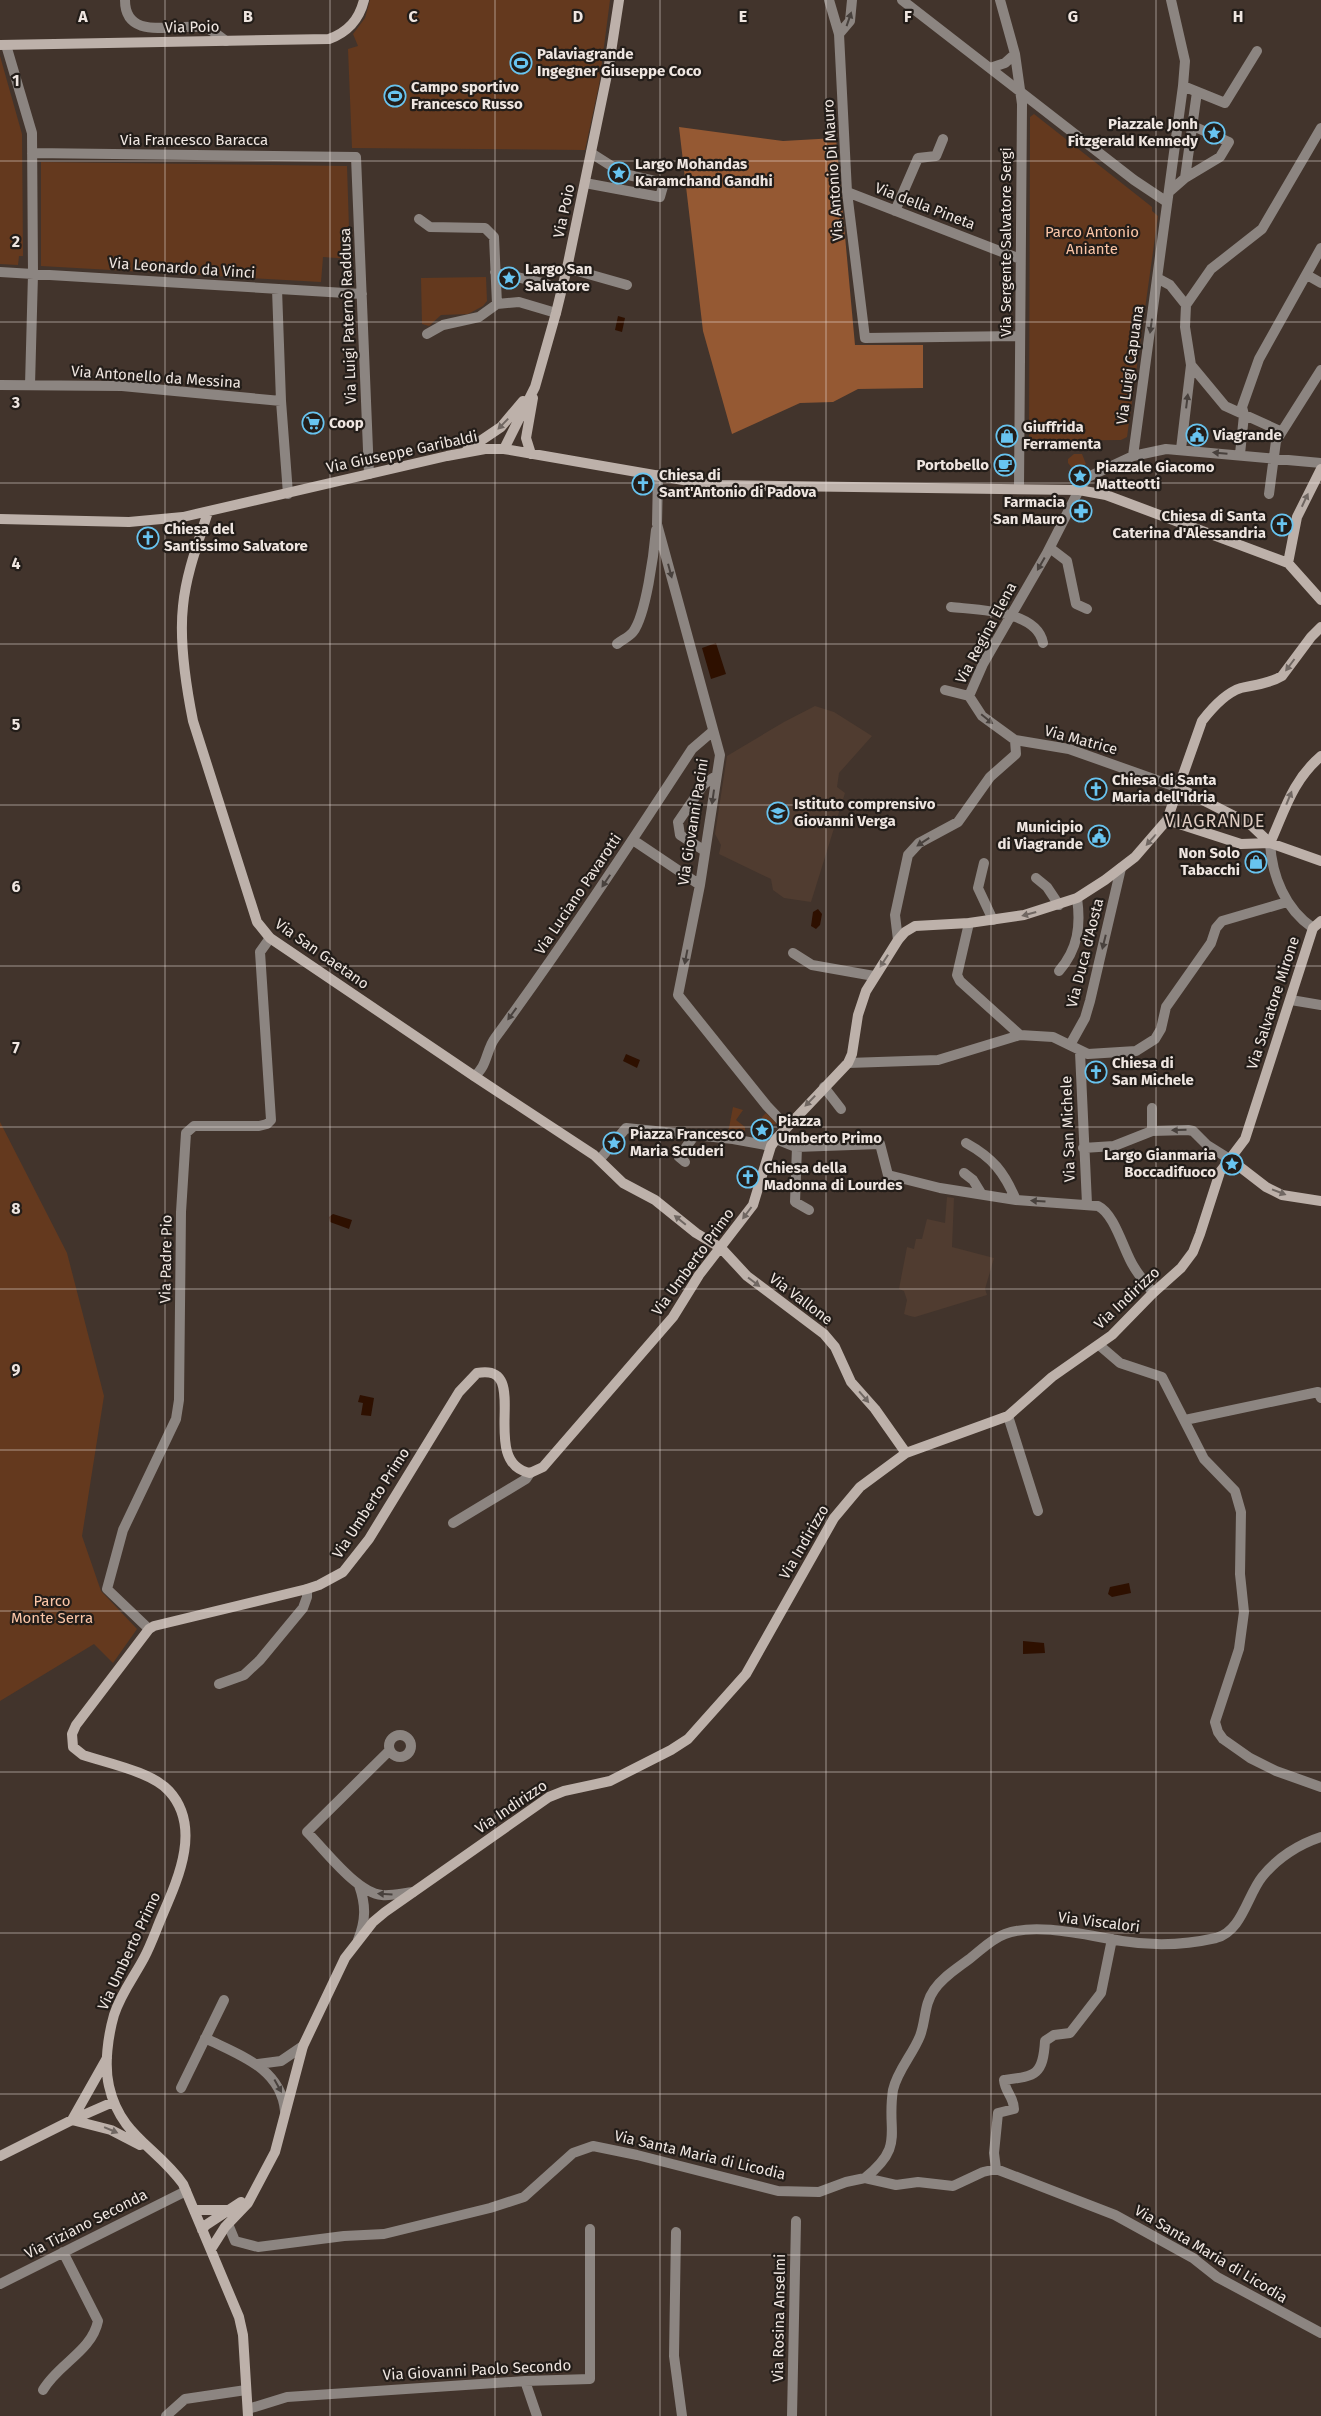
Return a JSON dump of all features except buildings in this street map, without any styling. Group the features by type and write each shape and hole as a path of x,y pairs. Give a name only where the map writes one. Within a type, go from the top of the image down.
{"street":[{"path":"125,0 128,15 134,22 144,27 206,28 226,41"},
{"name":"Via Poio","path":"3,45 328,39 339,35 354,22 364,0"},
{"name":"Via Poio","path":"504,449 535,387 556,313 609,65 619,0"},
{"name":"Via Antonio Di Mauro","path":"829,0 839,34 847,192 865,338 1020,336"},
{"path":"839,34 850,21 852,0"},
{"path":"902,0 1134,180 1168,197 1185,178 1220,157 1229,142 1193,126"},
{"name":"Via Sergente Salvatore Sergi","path":"1000,0 1014,54 1022,104 1019,488"},
{"name":"Via Luigi Capuana","path":"1133,456 1183,86 1185,61 1171,0"},
{"path":"3,45 32,133 33,274 30,385"},
{"path":"1183,86 1225,103 1257,51"},
{"path":"990,68 1005,63 1014,54"},
{"path":"1185,178 1197,92"},
{"path":"1181,450 1191,365 1185,327 1186,305 1211,269 1262,229 1321,128"},
{"path":"895,211 918,158 936,156 943,139"},
{"name":"Via Francesco Baracca","path":"32,153 356,157"},
{"path":"585,183 660,198 664,182 624,174 591,153"},
{"name":"Via Luigi Paternò Raddusa","path":"356,157 369,474"},
{"path":"620,190 624,174"},
{"name":"Via della Pineta","path":"847,192 1020,259"},
{"path":"419,219 430,227 485,228 494,237 497,304"},
{"path":"1240,454 1244,414 1242,407 1259,359 1321,248"},
{"path":"567,268 627,285"},
{"name":"Via Leonardo da Vinci","path":"0,272 362,294"},
{"path":"495,272 547,284"},
{"path":"1307,275 1321,283"},
{"path":"1157,278 1170,285 1186,305"},
{"path":"277,289 281,401 288,494"},
{"path":"427,334 443,325 479,318 497,304 519,302 556,313"},
{"path":"1191,365 1225,406 1280,431"},
{"path":"1269,494 1276,441 1280,431 1321,370"},
{"name":"Via Antonello da Messina","path":"0,385 122,386 281,401"},
{"path":"461,453 501,427 535,387"},
{"path":"531,454 526,438 535,387"},
{"name":"Via Giuseppe Garibaldi","path":"0,519 159,521 288,494 461,453 504,449 712,485 1079,490 1115,498 1288,563 1321,600"},
{"name":"Via Regina Elena","path":"1016,740 982,716 969,696 983,664 1050,548 1079,490 1088,477 1133,456 1166,449 1240,454 1321,463"},
{"path":"1288,563 1297,517 1321,469"},
{"name":"Via Giovanni Pacini","path":"658,475 657,524 720,755 700,884 678,994 757,1093 789,1123"},
{"name":"Via San Gaetano","path":"208,512 191,565 183,605 186,688 193,721 256,922 270,938 600,1159 623,1183 655,1200 696,1233 720,1248"},
{"path":"617,644 632,634 638,623 653,556 657,524"},
{"path":"1050,548 1067,561 1076,604 1087,609"},
{"path":"950,607 1012,614 1036,629 1041,634 1043,643"},
{"path":"772,1145 789,1123 848,1062 852,1054 862,1001 874,976 905,932 915,926 969,923 1024,915 1077,898 1105,880 1135,856 1167,820 1202,721 1208,713 1218,703 1238,689 1275,681 1282,676 1311,637 1321,627"},
{"path":"945,690 969,696"},
{"name":"Via Luciano Pavarotti","path":"474,1076 480,1072 492,1041 556,955 692,749 713,731"},
{"path":"898,940 895,915 908,855 919,843 958,822 990,777 1016,754 1016,740"},
{"name":"Via Matrice","path":"1016,740 1069,749 1137,774 1180,785"},
{"path":"1270,843 1293,787 1321,756"},
{"path":"705,851 680,836 678,822 704,784 716,776"},
{"path":"1180,785 1250,824 1270,843"},
{"path":"1167,820 1241,844 1270,843 1321,861"},
{"path":"632,840 700,884"},
{"name":"Via Salvatore Mirone","path":"1234,1156 1245,1139 1317,925 1300,919 1287,902 1271,862 1270,843"},
{"path":"984,863 978,888 993,920"},
{"name":"Via Duca d'Aosta","path":"1070,1045 1085,1018 1121,868"},
{"path":"1036,878 1047,887 1059,905"},
{"path":"1059,970 1074,949 1079,932 1080,915 1077,898"},
{"path":"848,1062 938,1060 956,1056 1020,1034 1053,1038 1070,1045 1080,1052 1088,1054 1136,1051 1148,1044 1161,1029 1166,1007 1211,943 1216,928 1222,921 1287,902"},
{"path":"969,923 957,974 960,981 1020,1034"},
{"name":"Via Padre Pio","path":"149,1629 107,1589 123,1530 176,1419 179,1400 181,1212 186,1133 194,1126 259,1126 267,1124 271,1120 260,952 270,938"},
{"path":"793,953 812,965 874,976"},
{"path":"1291,1000 1321,1005"},
{"name":"Via San Michele","path":"1080,1052 1087,1204"},
{"path":"824,1087 841,1109"},
{"path":"1152,1108 1152,1131"},
{"path":"600,1159 630,1128 797,1147 880,1144 888,1175 940,1188 1016,1200 1087,1204 1104,1208 1133,1267 1153,1293"},
{"path":"1083,1148 1114,1146 1152,1131 1193,1131 1207,1145 1220,1152 1234,1156 1242,1169 1266,1187 1282,1195 1321,1201"},
{"path":"685,1162 679,1157 694,1136"},
{"path":"966,1143 991,1159 1008,1182 1016,1200"},
{"name":"Via Umberto Primo","path":"147,2148 124,2121 113,2102 108,2084 108,2057 114,2016 122,1996 144,1959 180,1874 185,1829 180,1808 169,1791 155,1780 83,1755 74,1747 72,1734 76,1725 149,1629 166,1623 306,1589 319,1585 343,1572 369,1539 459,1392 477,1373 490,1372 495,1374 504,1387 504,1445 507,1454 517,1467 530,1473 544,1467 673,1317 699,1275 753,1205 772,1145"},
{"path":"797,1147 795,1202 809,1210"},
{"name":"Via Indirizzo","path":"203,2232 206,2224 232,2210 252,2195 275,2152 303,2046 345,1958 358,1940 384,1912 549,1797 564,1790 610,1781 671,1750 688,1738 720,1706 746,1674 842,1506 880,1470 906,1452 1008,1416 1052,1377 1112,1336 1153,1293 1181,1268 1193,1252 1222,1168 1234,1156"},
{"path":"964,1174 973,1180 981,1193"},
{"name":"Via Vallone","path":"720,1248 747,1276 824,1334 835,1347 851,1382 875,1410 906,1452"},
{"path":"1100,1345 1120,1363 1162,1377 1204,1459 1236,1491 1241,1512 1240,1567 1244,1612 1239,1649 1215,1722 1218,1732 1222,1739 1250,1758 1276,1771 1321,1787"},
{"path":"1185,1420 1318,1392 1321,1398"},
{"path":"1008,1416 1038,1511"},
{"path":"453,1523 526,1479 530,1473"},
{"path":"219,1684 244,1674 260,1660 303,1608 307,1597 306,1589"},
{"path":"389,1751 307,1832 359,1885 381,1895 413,1892"},
{"name":"Via Viscalori","path":"865,2178 880,2166 890,2152 894,2138 894,2089 920,2034 925,2008 933,1992 943,1979 995,1939 1007,1933 1046,1930 1074,1932 1112,1939 1176,1944 1217,1938 1228,1934 1237,1922 1262,1877 1296,1848 1321,1837"},
{"path":"358,1940 365,1920 365,1909 359,1885"},
{"path":"996,2169 994,2153 998,2113 1014,2110 1014,2100 1004,2087 1004,2080 1033,2076 1038,2072 1045,2041 1054,2035 1070,2033 1093,2005 1104,1983 1112,1939"},
{"path":"180,2088 224,2000"},
{"path":"205,2038 258,2064 276,2082 284,2101 286,2115"},
{"path":"258,2064 281,2061 303,2046"},
{"path":"72,2120 108,2057"},
{"path":"0,2156 113,2102"},
{"path":"72,2120 111,2130 147,2148 174,2170 186,2191 239,2317 243,2335 248,2413"},
{"name":"Via Santa Maria di Licodia","path":"226,2226 235,2241 258,2247 344,2236 384,2234 490,2208 524,2197 573,2153 593,2146 637,2155 778,2191 820,2192 846,2182 865,2178 896,2185 918,2182 953,2186 983,2172 996,2169 1116,2215 1192,2258 1217,2277 1321,2333"},
{"name":"Via Tiziano Seconda","path":"0,2284 186,2191"},
{"path":"212,2252 226,2226 248,2203 252,2195"},
{"path":"194,2210 232,2210"},
{"name":"Via Rosina Anselmi","path":"792,2416 796,2221"},
{"path":"203,2232 226,2226"},
{"name":"Via Giovanni Paolo Secondo","path":"248,2413 287,2397 525,2381 590,2379 590,2229"},
{"path":"676,2232 674,2356 682,2416"},
{"path":"43,2390 58,2370 92,2339 98,2321 64,2252"},
{"path":"525,2381 537,2416"},
{"path":"166,2416 185,2399 246,2390"}],"shaded area":[{"path":"679,127 783,141 836,138 855,345 923,345 923,388 858,389 833,402 800,403 732,434 703,331"},
{"path":"618,316 625,318 622,332 615,330"},
{"path":"716,643 726,674 711,679 702,648"},
{"name":"Istituto comprensivo Giovanni Verga","path":"815,706 834,712 872,736 839,773 837,787 845,793 811,902 784,898 773,890 771,879 719,854 721,845 715,834 727,756"},
{"path":"818,909 822,914 820,925 816,929 811,926 813,912"},
{"path":"626,1054 640,1060 637,1068 623,1061"},
{"path":"947,1197 954,1198 952,1247 994,1258 985,1289 987,1295 915,1317 904,1314 907,1300 904,1291 899,1289 907,1247 914,1249 916,1239 922,1239 927,1219 945,1223"},
{"path":"333,1214 352,1220 349,1229 330,1222 329,1217"},
{"path":"360,1395 374,1398 371,1416 361,1415 363,1403 358,1402"},
{"path":"1129,1583 1131,1593 1112,1597 1108,1594 1110,1587"},
{"path":"1023,1641 1044,1643 1045,1653 1023,1654"}],"green space":[{"path":"370,0 610,0 599,85 585,150 352,148 348,49 358,46 353,34 365,18"},
{"path":"0,56 22,134 23,256 19,256 18,265 0,264"},
{"name":"Parco Antonio Aniante","path":"1034,114 1152,207 1152,211 1158,216 1127,437 1121,440 1029,441 1030,117"},
{"path":"41,162 347,166 350,259 323,257 321,282 41,266"},
{"path":"486,277 487,301 483,306 468,314 441,315 429,326 422,324 421,278"},
{"path":"1074,454 1082,454 1086,464 1074,470 1068,463 1068,459"},
{"path":"733,1107 743,1110 736,1120 745,1127 745,1134 728,1133"},
{"path":"766,1113 777,1124 763,1125 762,1117"},
{"name":"Parco Monte Serra","path":"0,1122 67,1253 104,1396 82,1536 101,1591 137,1629 113,1663 94,1644 0,1701"}],"place":[{"name":"Palaviagrande Ingegner Giuseppe Coco","path":"521,63"},
{"name":"Campo sportivo Francesco Russo","path":"395,96"},
{"name":"Piazzale Jonh Fitzgerald Kennedy","path":"1214,133"},
{"name":"Largo Mohandas Karamchand Gandhi","path":"619,173"},
{"name":"Largo San Salvatore","path":"509,278"},
{"name":"Coop","path":"313,423"},
{"name":"Viagrande","path":"1197,435"},
{"name":"Giuffrida Ferramenta","path":"1007,436"},
{"name":"Portobello","path":"1005,465"},
{"name":"Piazzale Giacomo Matteotti","path":"1080,476"},
{"name":"Chiesa di Sant'Antonio di Padova","path":"643,484"},
{"name":"Farmacia San Mauro","path":"1081,511"},
{"name":"Chiesa di Santa Caterina d'Alessandria","path":"1282,525"},
{"name":"Chiesa del Santissimo Salvatore","path":"148,538"},
{"name":"Chiesa di Santa Maria dell'Idria","path":"1096,789"},
{"name":"Istituto comprensivo Giovanni Verga","path":"778,813"},
{"name":"Municipio di Viagrande","path":"1099,836"},
{"name":"Non Solo Tabacchi","path":"1256,862"},
{"name":"Chiesa di San Michele","path":"1096,1072"},
{"name":"Piazza Umberto Primo","path":"762,1130"},
{"name":"Piazza Francesco Maria Scuderi","path":"614,1143"},
{"name":"Largo Gianmaria Boccadifuoco","path":"1232,1164"},
{"name":"Chiesa della Madonna di Lourdes","path":"748,1177"}],"district":[{"name":"VIAGRANDE","path":"1215,821"}]}
